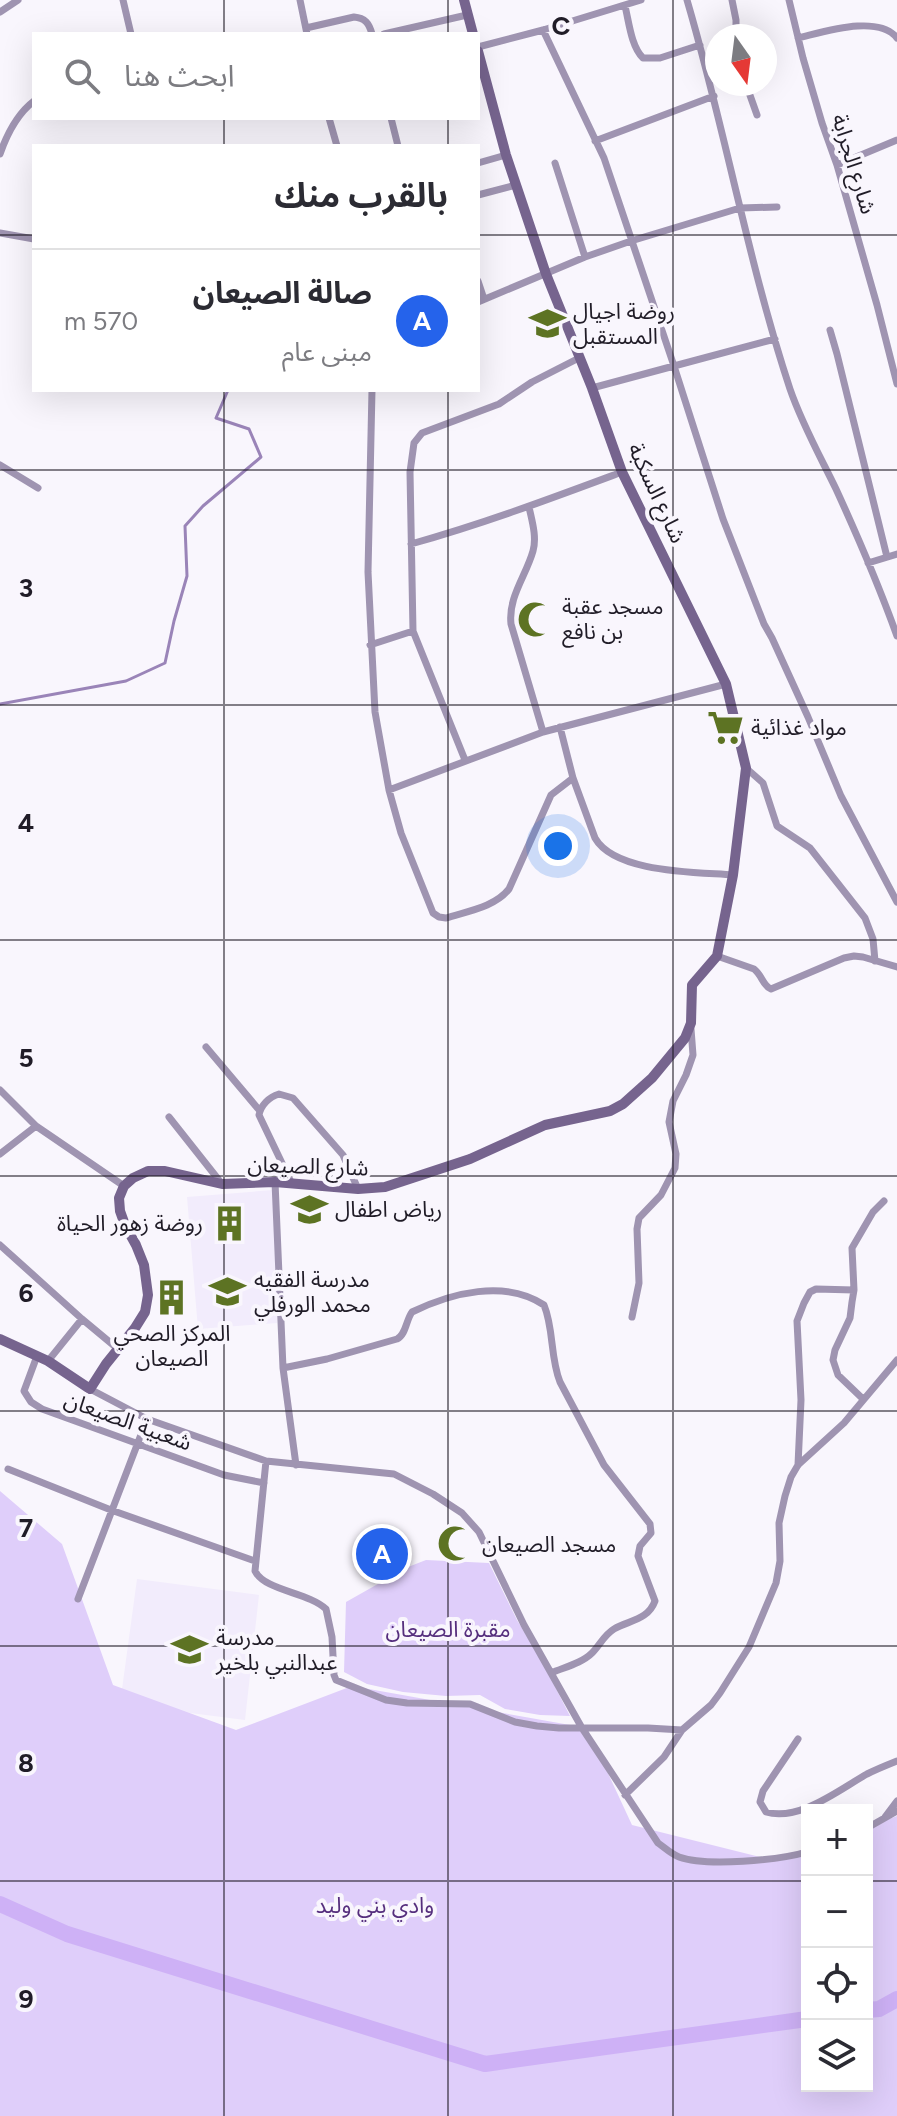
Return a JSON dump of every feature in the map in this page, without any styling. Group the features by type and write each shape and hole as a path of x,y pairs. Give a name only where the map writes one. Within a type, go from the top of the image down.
{"main road":[{"path":"464,0 472,32"},
{"name":"شارع السكبة","path":"480,57 506,155 546,274 622,472 726,684 746,768 733,875 717,956"},
{"name":"شارع الصيعان","path":"124,1186 148,1171 165,1171 222,1184 291,1182 358,1189 385,1187 470,1159 545,1125 610,1111 623,1104 652,1078 685,1038 691,1023 692,985 717,956"},
{"path":"0,1339 48,1361 90,1389 145,1312 148,1295 144,1265 120,1211 119,1198 124,1186"}],"street":[{"path":"0,12 18,0"},
{"path":"123,0 131,32"},
{"path":"300,0 307,31 354,17 369,24 371,32"},
{"path":"480,48 641,0"},
{"path":"687,0 705,63"},
{"path":"732,0 736,24"},
{"name":"شارع الجرابة","path":"789,0 897,384"},
{"path":"625,6 635,45 643,58 660,58 700,45"},
{"path":"393,32 467,15"},
{"path":"798,38 861,26 887,30 897,38"},
{"path":"543,30 610,173 723,519 764,624 841,796 897,902"},
{"path":"595,141 714,96 775,339 799,414 836,490 897,636"},
{"path":"750,96 757,115"},
{"path":"0,154 19,116 32,103"},
{"path":"330,120 336,144"},
{"path":"392,120 398,144"},
{"path":"837,165 897,140"},
{"path":"480,162 506,155"},
{"path":"555,163 585,257"},
{"path":"480,194 516,185"},
{"path":"481,300 631,241 740,208 777,207"},
{"path":"0,233 32,239"},
{"path":"830,330 887,557"},
{"path":"592,388 775,339"},
{"path":"465,760 413,631 410,472 416,438 442,424 499,404 532,382 579,358"},
{"path":"372,392 368,572 375,712 389,790 401,833 433,913 446,918 503,897 551,795 573,778"},
{"path":"0,465 38,488"},
{"path":"411,544 529,507 622,472"},
{"path":"529,507 533,550 511,604 510,614 543,732"},
{"path":"868,563 897,554"},
{"path":"370,645 413,631"},
{"path":"389,790 543,732 726,684"},
{"path":"560,727 573,778 598,843 617,857 638,866 733,875"},
{"path":"746,768 763,783 777,826 810,848 865,918 873,939 875,961"},
{"path":"717,956 754,969 767,988 771,989 844,958 863,957 897,967"},
{"path":"632,1317 639,1283 639,1218 661,1195 675,1168 676,1154 669,1122 673,1101 693,1055 691,1023"},
{"path":"206,1047 260,1111 261,1121 291,1182"},
{"path":"0,1090 36,1126 124,1186"},
{"path":"260,1111 273,1096 293,1098 343,1155 358,1189"},
{"path":"169,1117 222,1184"},
{"path":"0,1154 36,1126"},
{"path":"275,1182 283,1368 296,1465"},
{"path":"863,1399 842,1380 833,1360 850,1318 854,1290 852,1248 873,1212 884,1201"},
{"path":"0,1245 118,1349"},
{"path":"798,1465 801,1400 797,1321 810,1292 816,1289 854,1290"},
{"path":"283,1368 397,1339 403,1334 412,1312 463,1295 493,1290 510,1291 544,1305 560,1382 604,1465 650,1524 651,1533 640,1546 638,1556 655,1601 643,1617 605,1635 584,1659 551,1673"},
{"path":"48,1361 82,1319"},
{"name":"شعبية الصيعان","path":"37,1356 24,1387 31,1402 42,1409 224,1475 264,1483"},
{"path":"625,1795 664,1757 682,1730 711,1705 749,1647 776,1583 780,1561 779,1523 791,1477 798,1465 844,1423 897,1360"},
{"path":"90,1389 147,1419 266,1461 394,1474 433,1494 462,1513 479,1532 524,1625 582,1728 658,1843 680,1857 708,1861 801,1854"},
{"path":"78,1599 147,1419"},
{"path":"266,1461 255,1571 261,1580 312,1599 326,1609 336,1680 386,1700 465,1703 515,1722 559,1728 682,1730"},
{"path":"8,1469 111,1510 255,1561"},
{"path":"798,1739 763,1791 760,1802 766,1812 791,1813 816,1804 869,1773 897,1761"},
{"path":"884,1819 897,1801"},
{"path":"873,1825 897,1811"}],"shaded area":[{"path":"273,1190 277,1323 198,1329 187,1197"},
{"name":"مدرسة عبدالنبي بلخير","path":"137,1579 259,1595 245,1720 120,1704"}],"green space":[{"name":"وادي بني وليد","path":"0,1491 62,1544 113,1685 236,1730 352,1686 587,1728 632,1825 772,1860 801,1850 801,2092 873,2092 873,1825 897,1816 897,2116 0,2116"},
{"name":"مقبرة الصيعان","path":"426,1560 489,1563 570,1716 505,1709 480,1695 403,1692 367,1684 344,1672 346,1602"}],"waterway":[{"path":"0,704 126,681 165,663 187,576 185,526 203,506 261,457 249,429 216,418 227,392"},
{"name":"وادي بني وليد","path":"0,1904 67,1934 485,2064 801,2020"},
{"name":"وادي بني وليد","path":"873,2010 897,1999"}],"place":[{"name":"روضة اجيال المستقبل","path":"547,324"},
{"name":"مسجد عقبة بن نافع","path":"536,619"},
{"name":"مواد غذائية","path":"725,727"},
{"name":"رياض اطفال","path":"309,1209"},
{"name":"روضة زهور الحياة","path":"229,1223"},
{"name":"مدرسة الفقيه محمد الورفلي","path":"228,1292"},
{"name":"المركز الصحي الصيعان","path":"172,1297"},
{"name":"مسجد الصيعان","path":"456,1544"},
{"name":"صالة الصيعان","path":"382,1554"},
{"name":"مدرسة عبدالنبي بلخير","path":"190,1650"}]}
